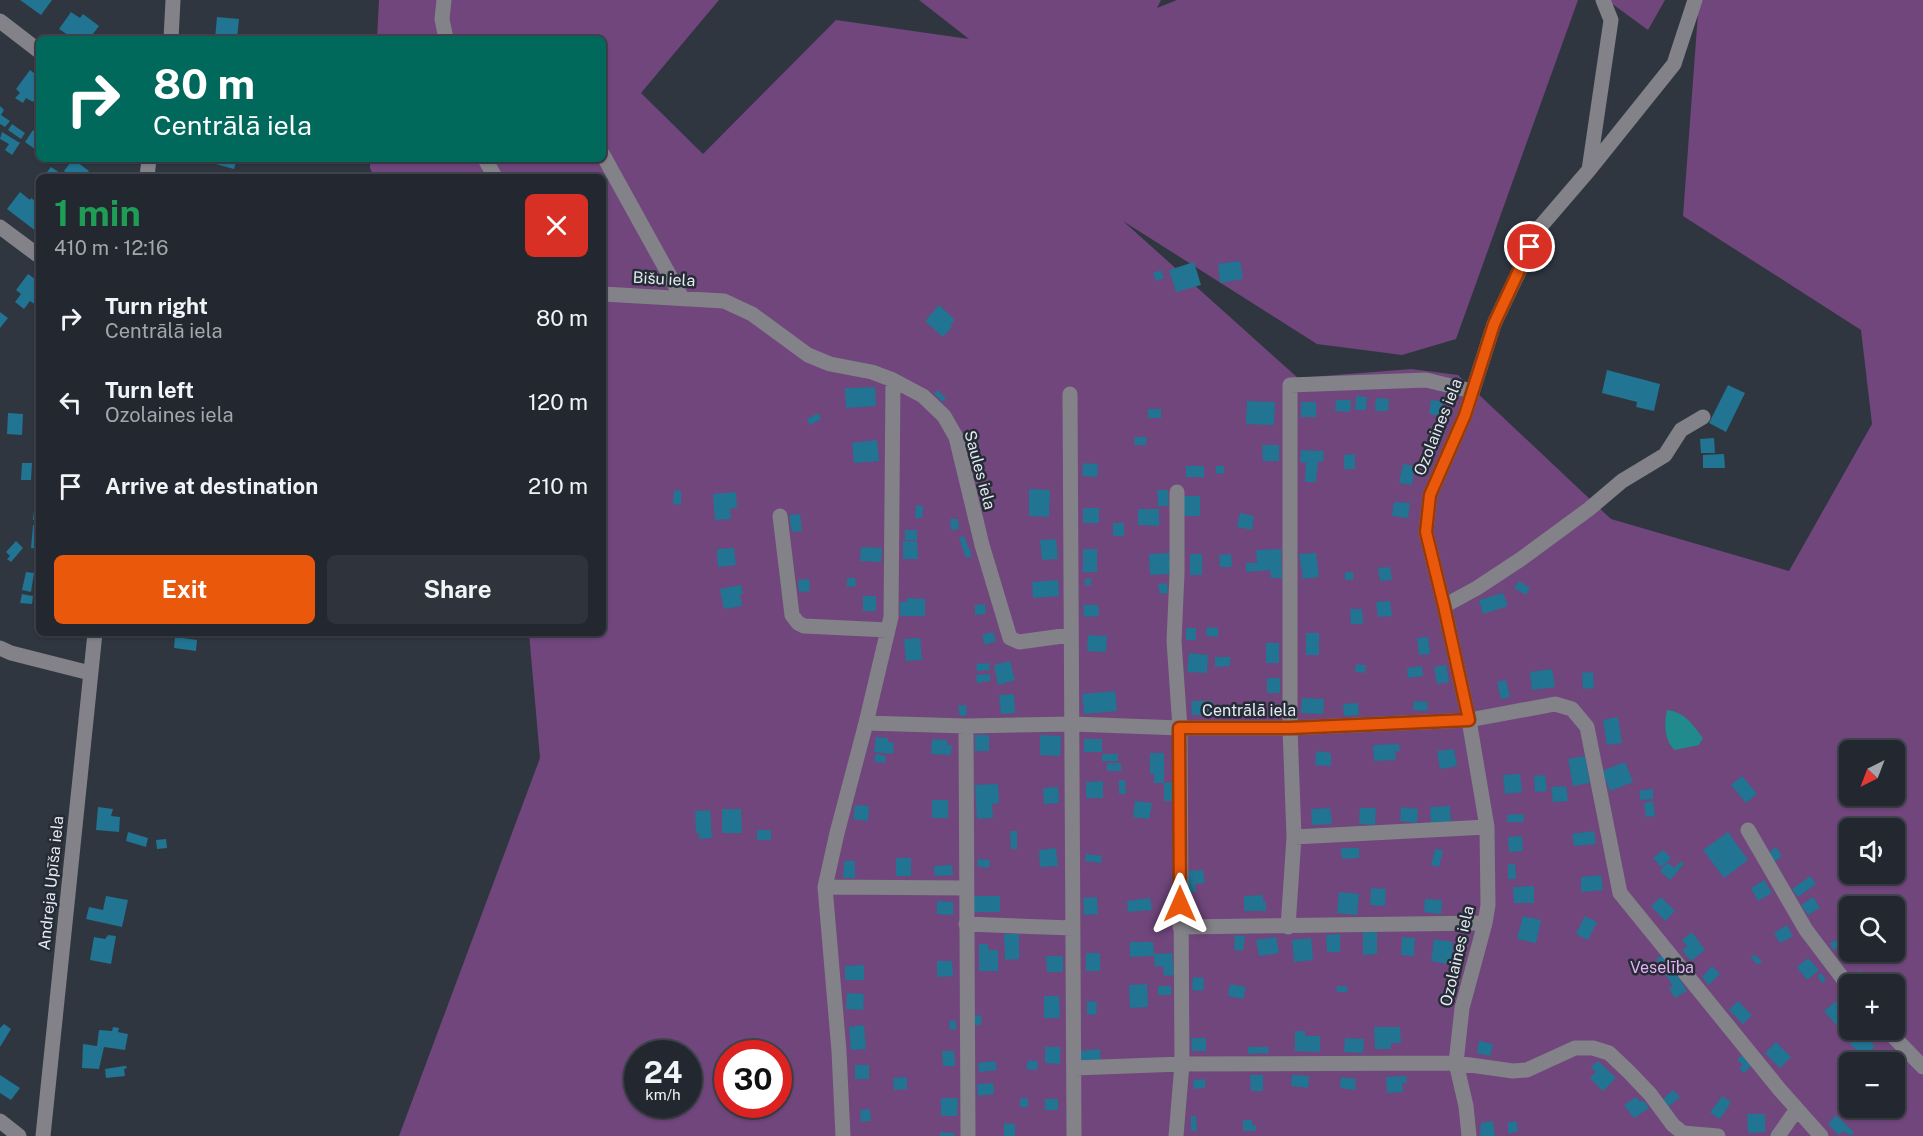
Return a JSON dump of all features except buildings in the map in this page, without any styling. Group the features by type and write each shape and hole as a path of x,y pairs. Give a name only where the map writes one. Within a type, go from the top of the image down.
{"street":[{"path":"171,36 173,0"},
{"path":"444,0 441,19 445,36"},
{"path":"1589,170 1611,20 1603,0"},
{"name":"Ozolaines iela","path":"1469,1136 1466,1106 1456,1063 1462,1008 1488,906 1487,827 1469,720 1426,532 1430,495 1465,415 1494,324 1540,227 1674,64 1695,0"},
{"path":"0,21 36,49"},
{"path":"606,160 682,298"},
{"path":"0,227 36,254"},
{"name":"Bišu iela","path":"606,294 723,301"},
{"name":"Saules iela","path":"723,301 752,314 808,356 830,364 872,372 893,380 923,396 944,416 956,437 982,545 1010,638 1019,642 1070,635"},
{"path":"843,1136 839,1051 825,887 891,617 893,380"},
{"path":"1288,927 1294,837 1290,728 1290,385 1426,380 1472,391"},
{"path":"1070,394 1074,1136"},
{"path":"1444,606 1478,588 1521,559 1589,509 1622,481 1665,455 1681,429 1703,417"},
{"path":"1176,1136 1182,1064 1179,728 1174,641 1177,492"},
{"path":"780,516 792,615 798,623 804,626 888,630"},
{"name":"Andreja Upīša iela","path":"43,1136 95,636"},
{"path":"0,648 11,653 90,673"},
{"name":"Centrālā iela","path":"866,723 966,726 1073,724 1179,728 1290,728 1469,720 1555,704 1572,709 1587,727 1620,893 1780,1090 1821,1136"},
{"path":"966,726 968,1136"},
{"path":"1294,837 1487,827"},
{"path":"1748,830 1806,930 1839,974"},
{"path":"825,887 967,888"},
{"path":"1180,927 1485,923"},
{"path":"966,924 1072,928"},
{"path":"1897,1040 1923,1067"},
{"path":"1074,1068 1182,1064 1456,1063 1513,1071 1527,1070 1575,1048 1593,1048 1609,1053 1650,1094 1673,1125 1683,1133 1718,1136"},
{"path":"1778,1136 1797,1109"},
{"path":"0,1121 19,1136"}],"green space":[{"name":"Veselība","path":"379,0 719,0 641,93 703,154 836,20 969,39 919,0 1161,0 1157,8 1177,0 1578,0 1456,339 1402,355 1317,344 1123,221 1298,378 1411,369 1458,375 1611,519 1789,571 1872,424 1861,330 1683,216 1699,0 1923,0 1923,1136 399,1136 540,758 529,636 606,636 606,174 373,174 370,162 606,162 606,36 377,36"},
{"path":"1607,0 1665,0 1648,30"}],"shaded area":[{"path":"1667,710 1679,713 1692,724 1703,738 1699,745 1675,750 1671,746 1666,732"}],"route":[{"path":"1180,904 1179,728 1290,728 1469,720 1426,532 1430,495 1465,415 1494,324 1530,247"}]}
